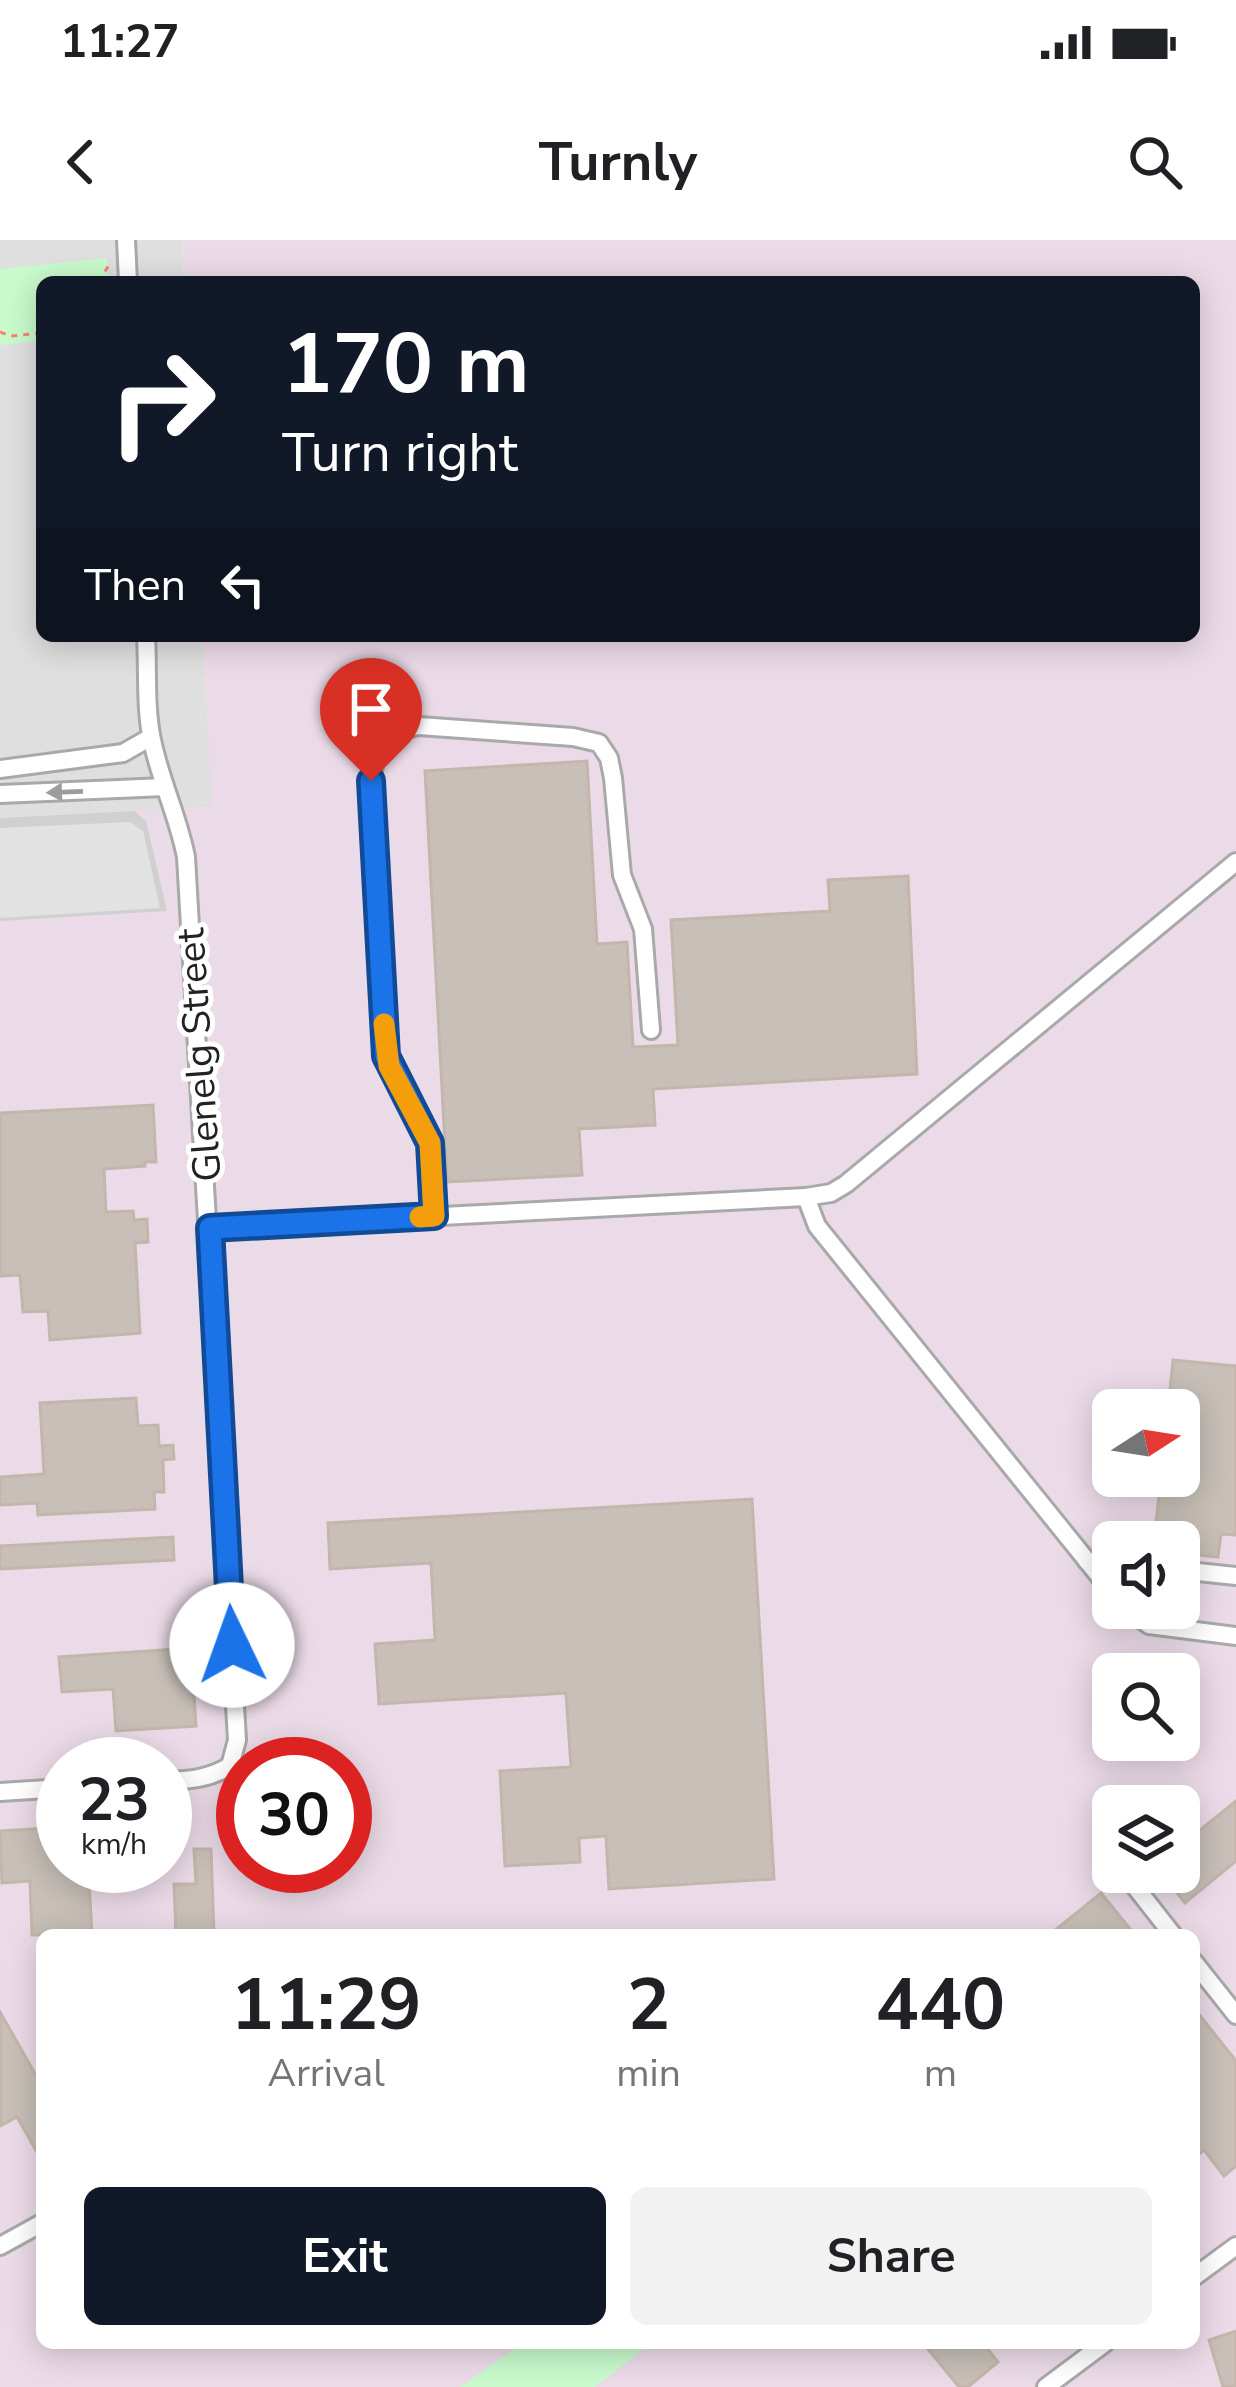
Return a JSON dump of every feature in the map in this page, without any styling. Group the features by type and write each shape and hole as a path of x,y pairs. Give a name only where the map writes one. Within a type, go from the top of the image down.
{"street":[{"path":"126,240 128,276"},
{"name":"Glenelg Street","path":"146,642 151,737 186,857 237,1740 230,1766 208,1778 192,1779"},
{"path":"434,1216 430,1143 386,1056 371,781 376,755 394,731 419,726 599,743 609,758 613,778 622,875 643,928 652,1030"},
{"path":"0,770 123,753 151,737"},
{"path":"0,794 165,787"},
{"path":"210,1228 831,1192 1236,862"},
{"path":"806,1197 817,1226 1092,1567"},
{"path":"1087,1561 1092,1561"},
{"path":"1200,1572 1236,1576"},
{"path":"1181,1629 1236,1636"},
{"path":"0,1792 36,1790"},
{"path":"1140,1893 1168,1929"},
{"path":"1200,1970 1236,2015"},
{"path":"0,2246 36,2226"},
{"path":"1200,2273 1236,2246"},
{"path":"1046,2387 1097,2349"}],"path":[{"path":"103,276 112,260"},
{"path":"0,332 36,334"}],"shaded area":[{"path":"0,240 182,240 184,276 36,276 36,642 203,642 213,807 0,818"},
{"path":"182,240 1236,240 1236,2387 0,2387 0,818 212,807 203,642 1200,642 1200,276 184,276"},
{"path":"134,811 146,821 167,911 0,921 0,818"},
{"path":"130,822 143,831 160,908 0,918 0,828"}],"green space":[{"path":"107,258 108,276 36,276 36,342 0,345 0,269"},
{"path":"514,2349 643,2349 595,2387 460,2387"}],"building":[{"path":"587,761 597,944 627,942 633,1047 678,1045 671,920 830,911 828,880 908,876 917,1074 653,1089 655,1125 579,1129 582,1175 447,1182 425,771"},
{"path":"153,1105 156,1162 104,1169 106,1212 133,1211 134,1220 147,1219 148,1242 135,1243 140,1333 50,1340 48,1311 23,1312 20,1275 0,1276 0,1113"},
{"path":"1173,1360 1236,1366 1236,1535 1221,1534 1218,1557 1200,1555 1200,1521 1156,1521 1159,1497 1200,1497 1200,1389 1170,1389"},
{"path":"136,1398 138,1426 158,1425 159,1446 173,1445 174,1459 163,1460 164,1492 154,1492 155,1509 38,1515 37,1503 0,1505 0,1477 44,1474 40,1403"},
{"path":"752,1499 774,1879 609,1889 606,1836 579,1838 580,1862 505,1866 500,1771 571,1767 566,1693 379,1704 375,1644 435,1640 431,1563 330,1569 328,1523"},
{"path":"173,1537 174,1560 0,1569 0,1546"},
{"path":"191,1648 196,1726 116,1731 113,1689 62,1692 59,1657"},
{"path":"1236,1801 1236,1861 1200,1891 1200,1830"},
{"path":"36,1829 36,1893 90,1893 92,1929 36,1929 32,1935 30,1881 2,1883 0,1831"},
{"path":"194,1849 211,1849 214,1929 176,1929 174,1893 192,1893 192,1884 196,1884"},
{"path":"1101,1893 1130,1929 1056,1929"},
{"path":"1177,1893 1197,1893 1185,1903"},
{"path":"0,2012 36,2075 36,2150 17,2117 0,2126"},
{"path":"1200,2016 1236,2061 1236,2166 1224,2176 1204,2150 1200,2153"},
{"path":"1236,2331 1236,2387 1223,2387 1209,2340"},
{"path":"928,2349 988,2349 998,2362 968,2387 959,2387"}],"slow traffic":[{"path":"384,1024 389,1066 426,1132 432,1153 434,1216 420,1217"}],"route":[{"path":"232,1645 210,1228 434,1216 430,1143 386,1056 371,781"}]}
